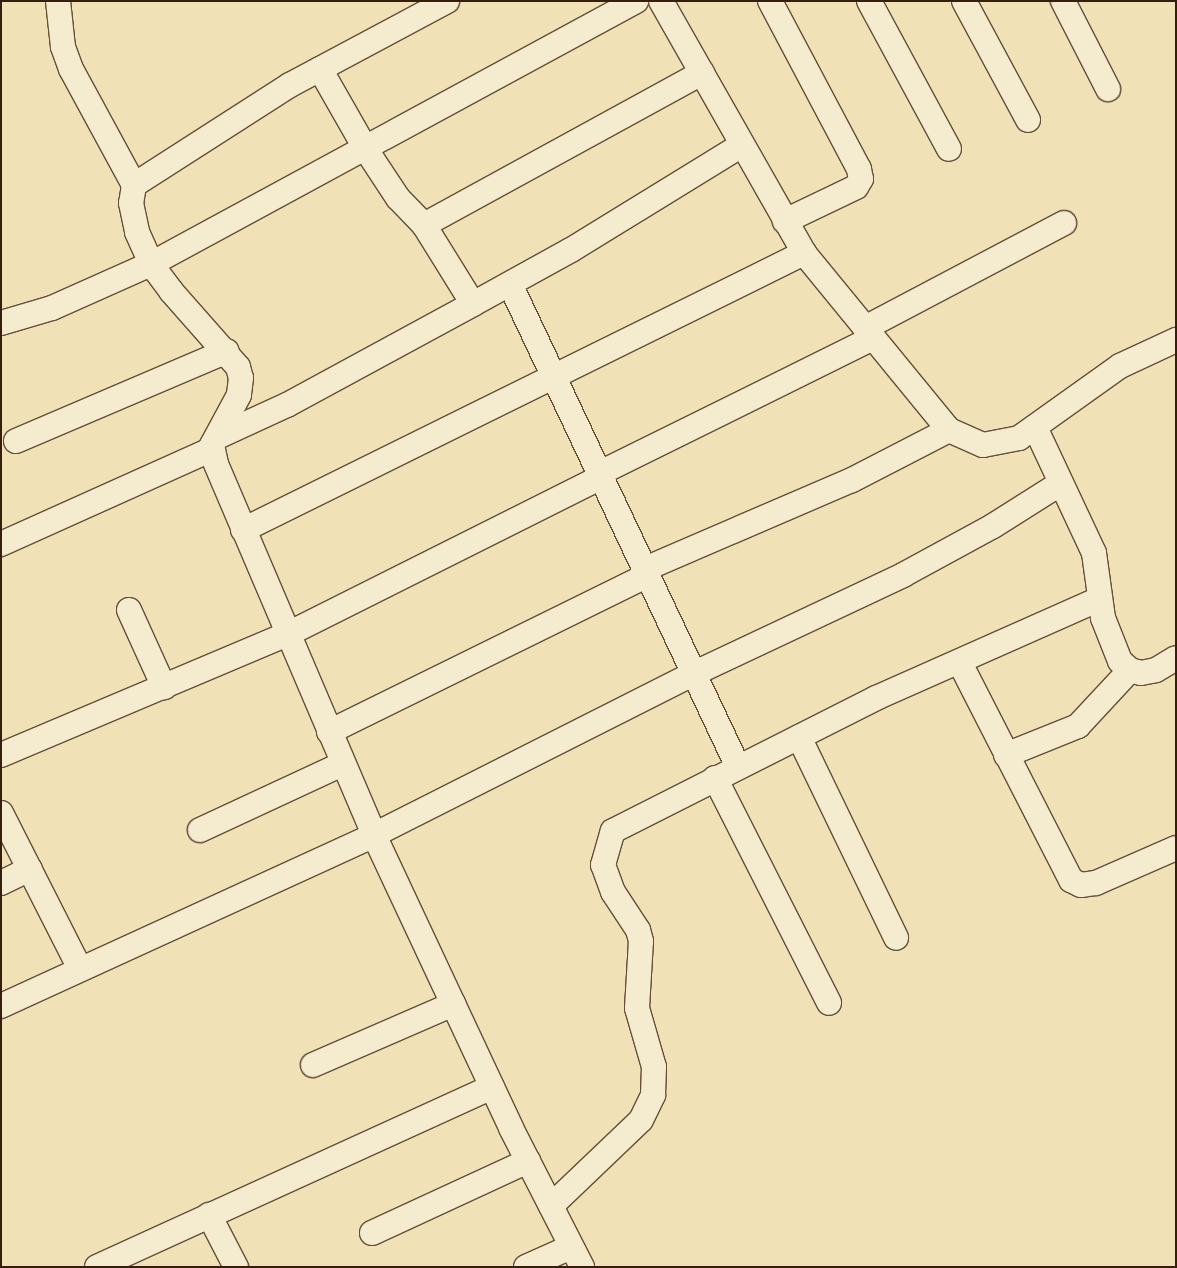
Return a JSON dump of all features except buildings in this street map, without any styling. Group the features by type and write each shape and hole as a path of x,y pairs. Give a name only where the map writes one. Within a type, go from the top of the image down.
{"street":[{"path":"58,1 59,33 71,69 134,185 131,203 137,232 151,264 170,291 227,351 242,378 239,394 214,443 243,530 374,835 492,1087 576,1257 526,1267"},
{"path":"134,185 320,69 447,1"},
{"path":"1,323 52,308 151,264 636,1"},
{"path":"661,1 804,253 949,430 983,445 1019,438 1120,366 1176,340"},
{"path":"770,1 860,169 861,179 856,187 785,221"},
{"path":"869,1 950,149"},
{"path":"964,1 1028,120"},
{"path":"1063,1 1108,89"},
{"path":"320,69 365,148 398,198 424,225 473,304"},
{"path":"424,225 702,73"},
{"path":"1,544 214,443 287,405 510,284 742,145"},
{"path":"1,755 288,634 601,475 869,333 1064,223"},
{"path":"243,530 804,253"},
{"path":"510,284 738,767"},
{"path":"16,441 227,351"},
{"path":"1035,427 1094,553 1099,576 1099,599 1110,642 1120,661 1130,670 1141,672 1156,670 1176,658"},
{"path":"329,732 647,572 852,480 949,430"},
{"path":"1,1006 374,835 693,674 903,575 993,526 1061,483"},
{"path":"551,1206 641,1120 653,1095 654,1067 637,1008 641,941 638,930 613,892 603,865 607,845 613,831 876,698 960,663 1099,599"},
{"path":"128,610 164,687"},
{"path":"960,663 1071,880 1081,885 1096,883 1176,848"},
{"path":"1006,755 1078,726 1130,670"},
{"path":"799,737 896,938"},
{"path":"200,830 342,764"},
{"path":"715,778 829,1002"},
{"path":"1,813 80,969"},
{"path":"1,883 30,869"},
{"path":"313,1065 453,1004"},
{"path":"97,1267 492,1087"},
{"path":"372,1232 528,1161"},
{"path":"209,1215 236,1267"}]}
